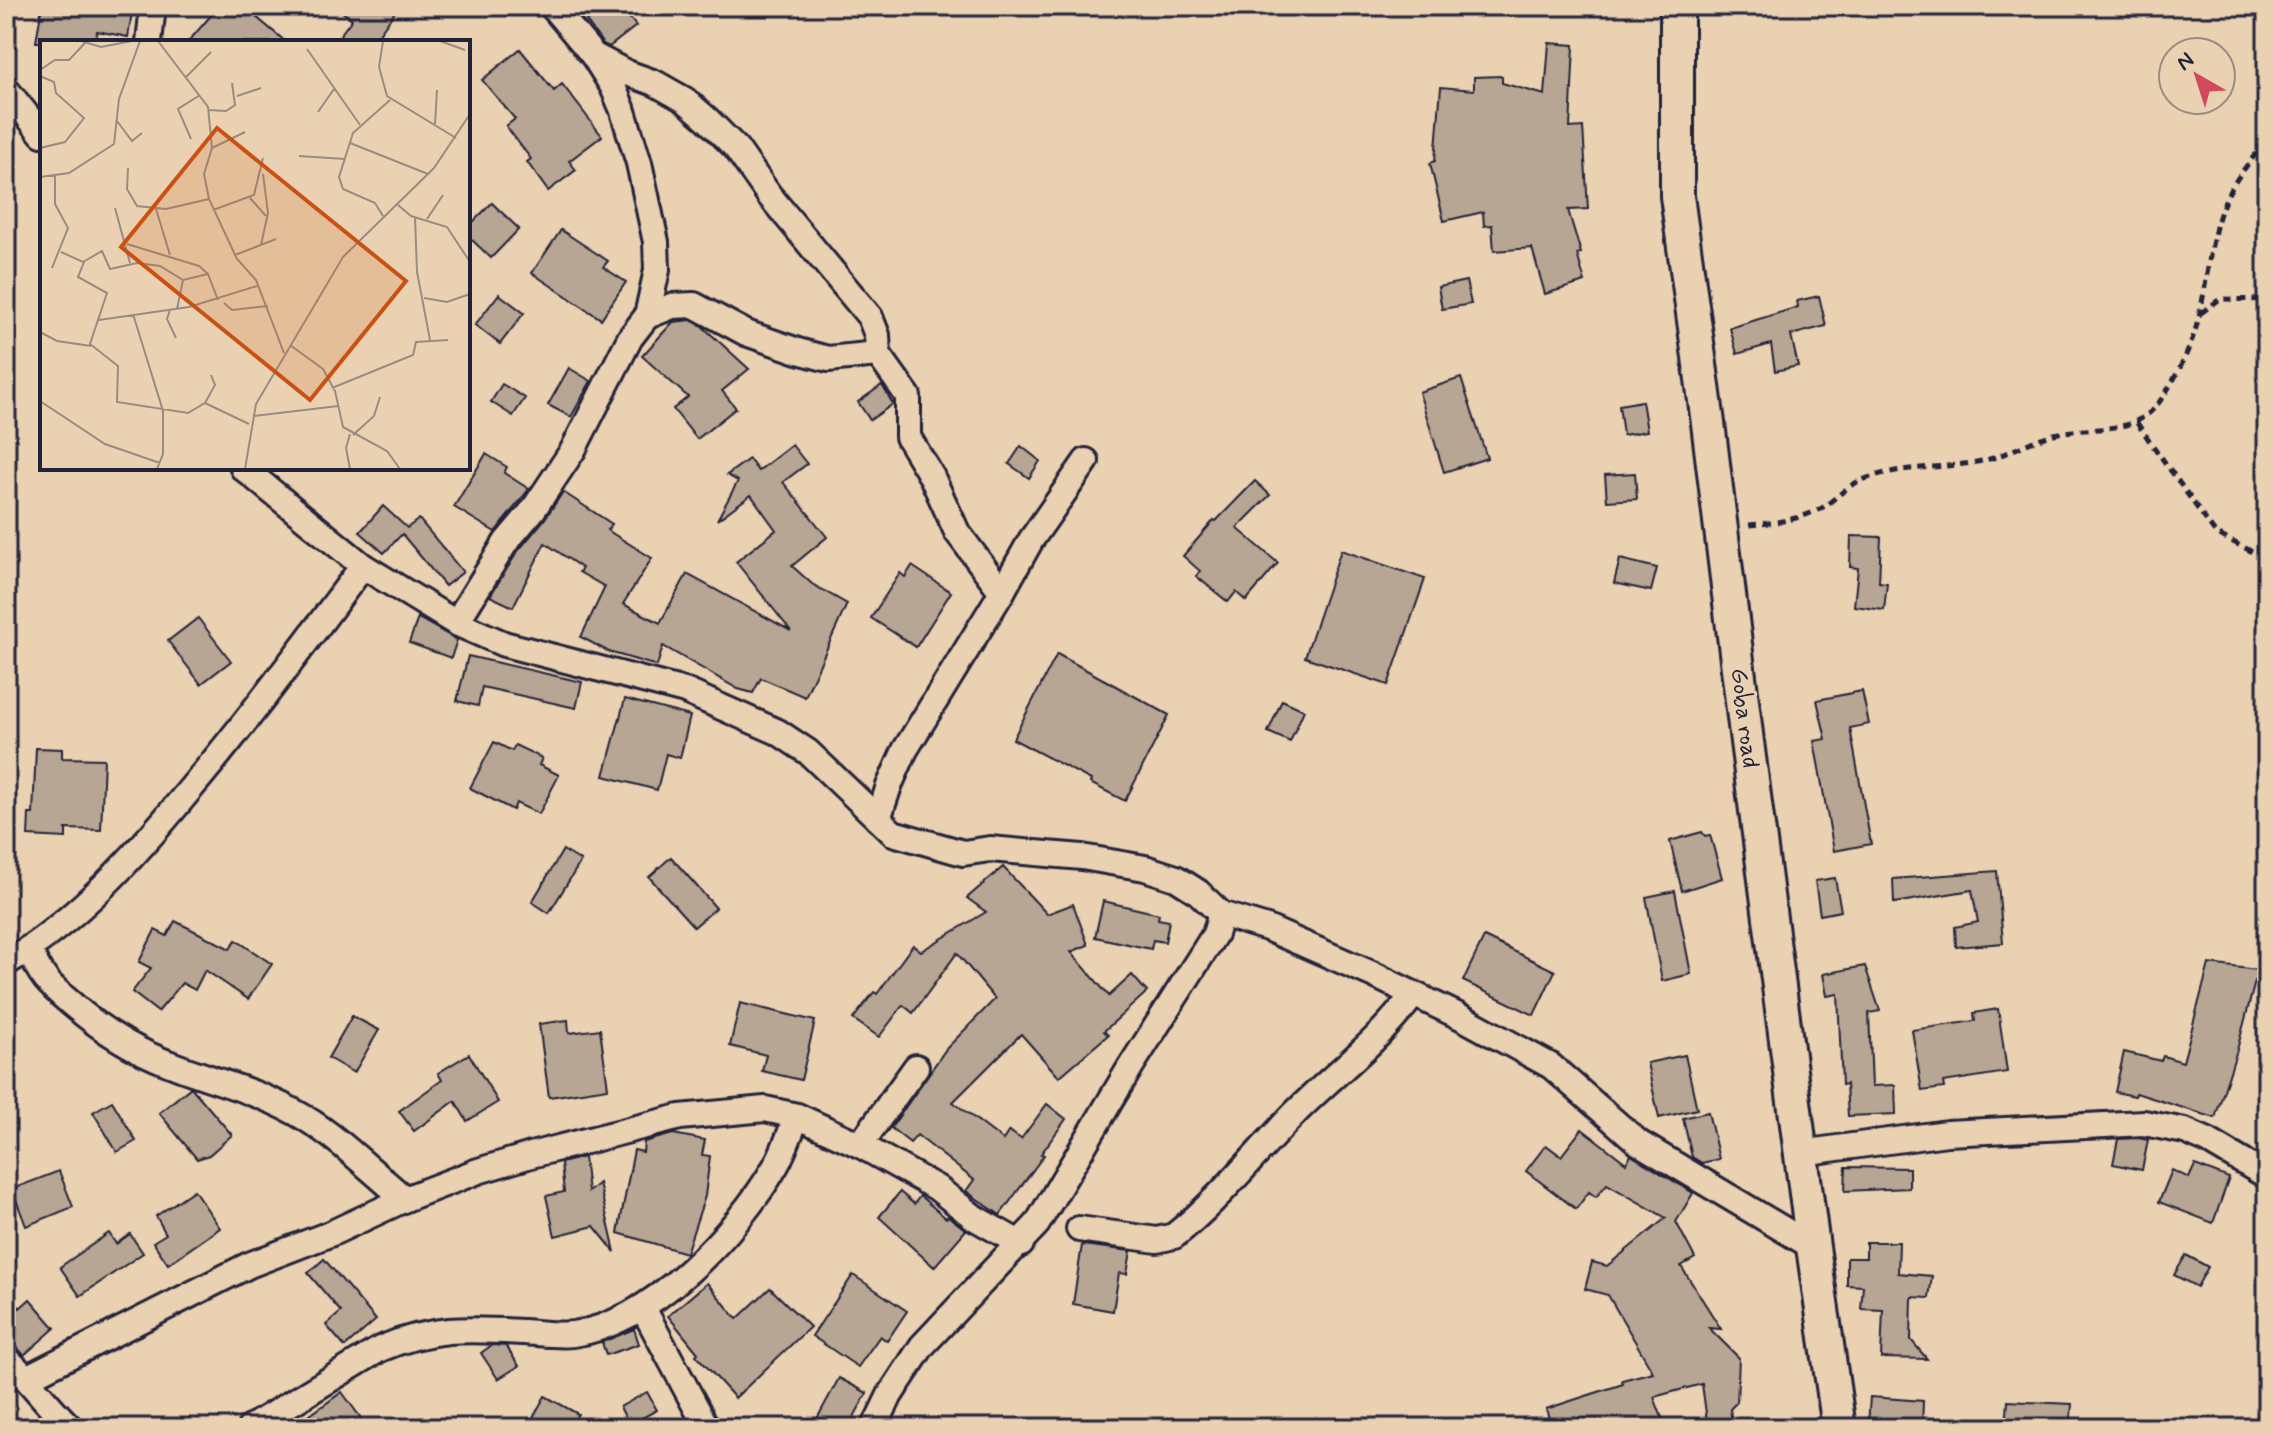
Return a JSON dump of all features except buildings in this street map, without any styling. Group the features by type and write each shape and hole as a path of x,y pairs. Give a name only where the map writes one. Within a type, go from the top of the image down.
{"main road":[{"name":"Goba road","path":"1677,6 1677,196 1839,1428"}],"street":[{"path":"149,40 153,6"},
{"path":"456,623 506,542 533,510 573,450 630,338 647,316 657,270 656,242 639,163 622,108 593,55 552,6"},
{"path":"593,55 685,100 736,148 769,195 870,317 877,335 878,354 908,396 908,437 932,477 957,532 1002,592"},
{"path":"6,89 40,132"},
{"path":"647,316 672,306 694,305 746,333 828,359 878,354"},
{"path":"878,819 905,750 1031,540 1086,461"},
{"path":"245,470 363,566 456,623 504,644 685,691 778,732 808,752 893,833 963,853 990,849 1082,857 1145,868 1176,878 1198,892 1221,914 1267,928 1475,1024 1551,1066 1639,1143 1813,1247"},
{"path":"6,963 30,949 103,886 147,841 239,731 363,566"},
{"path":"874,1428 890,1395 922,1346 1037,1224 1131,1066 1215,934 1221,914"},
{"path":"30,949 37,970 48,983 127,1045 166,1063 262,1097 303,1117 333,1138 405,1199"},
{"path":"1079,1229 1157,1240 1174,1236 1299,1110 1356,1060 1393,1022 1413,995"},
{"path":"860,1145 916,1067"},
{"path":"28,1377 249,1265 332,1233 405,1199 478,1171 680,1117 765,1109 797,1116 860,1145 937,1188 975,1218 1021,1244"},
{"path":"250,1428 367,1356 400,1340 463,1328 571,1335 603,1328 643,1308 735,1226 777,1164 797,1116"},
{"path":"1801,1153 1947,1133 2144,1123 2185,1131 2267,1176"},
{"path":"643,1308 707,1428"},
{"path":"6,1358 28,1377 50,1407 71,1428"}],"path":[{"path":"1721,530 1784,522 1820,509 1859,481 1987,459 2057,433 2137,423 2159,402 2189,352 2200,314 2213,237 2228,194 2267,139"},
{"path":"2200,314 2220,299 2267,300"},
{"path":"2137,423 2215,533 2267,559"}]}
